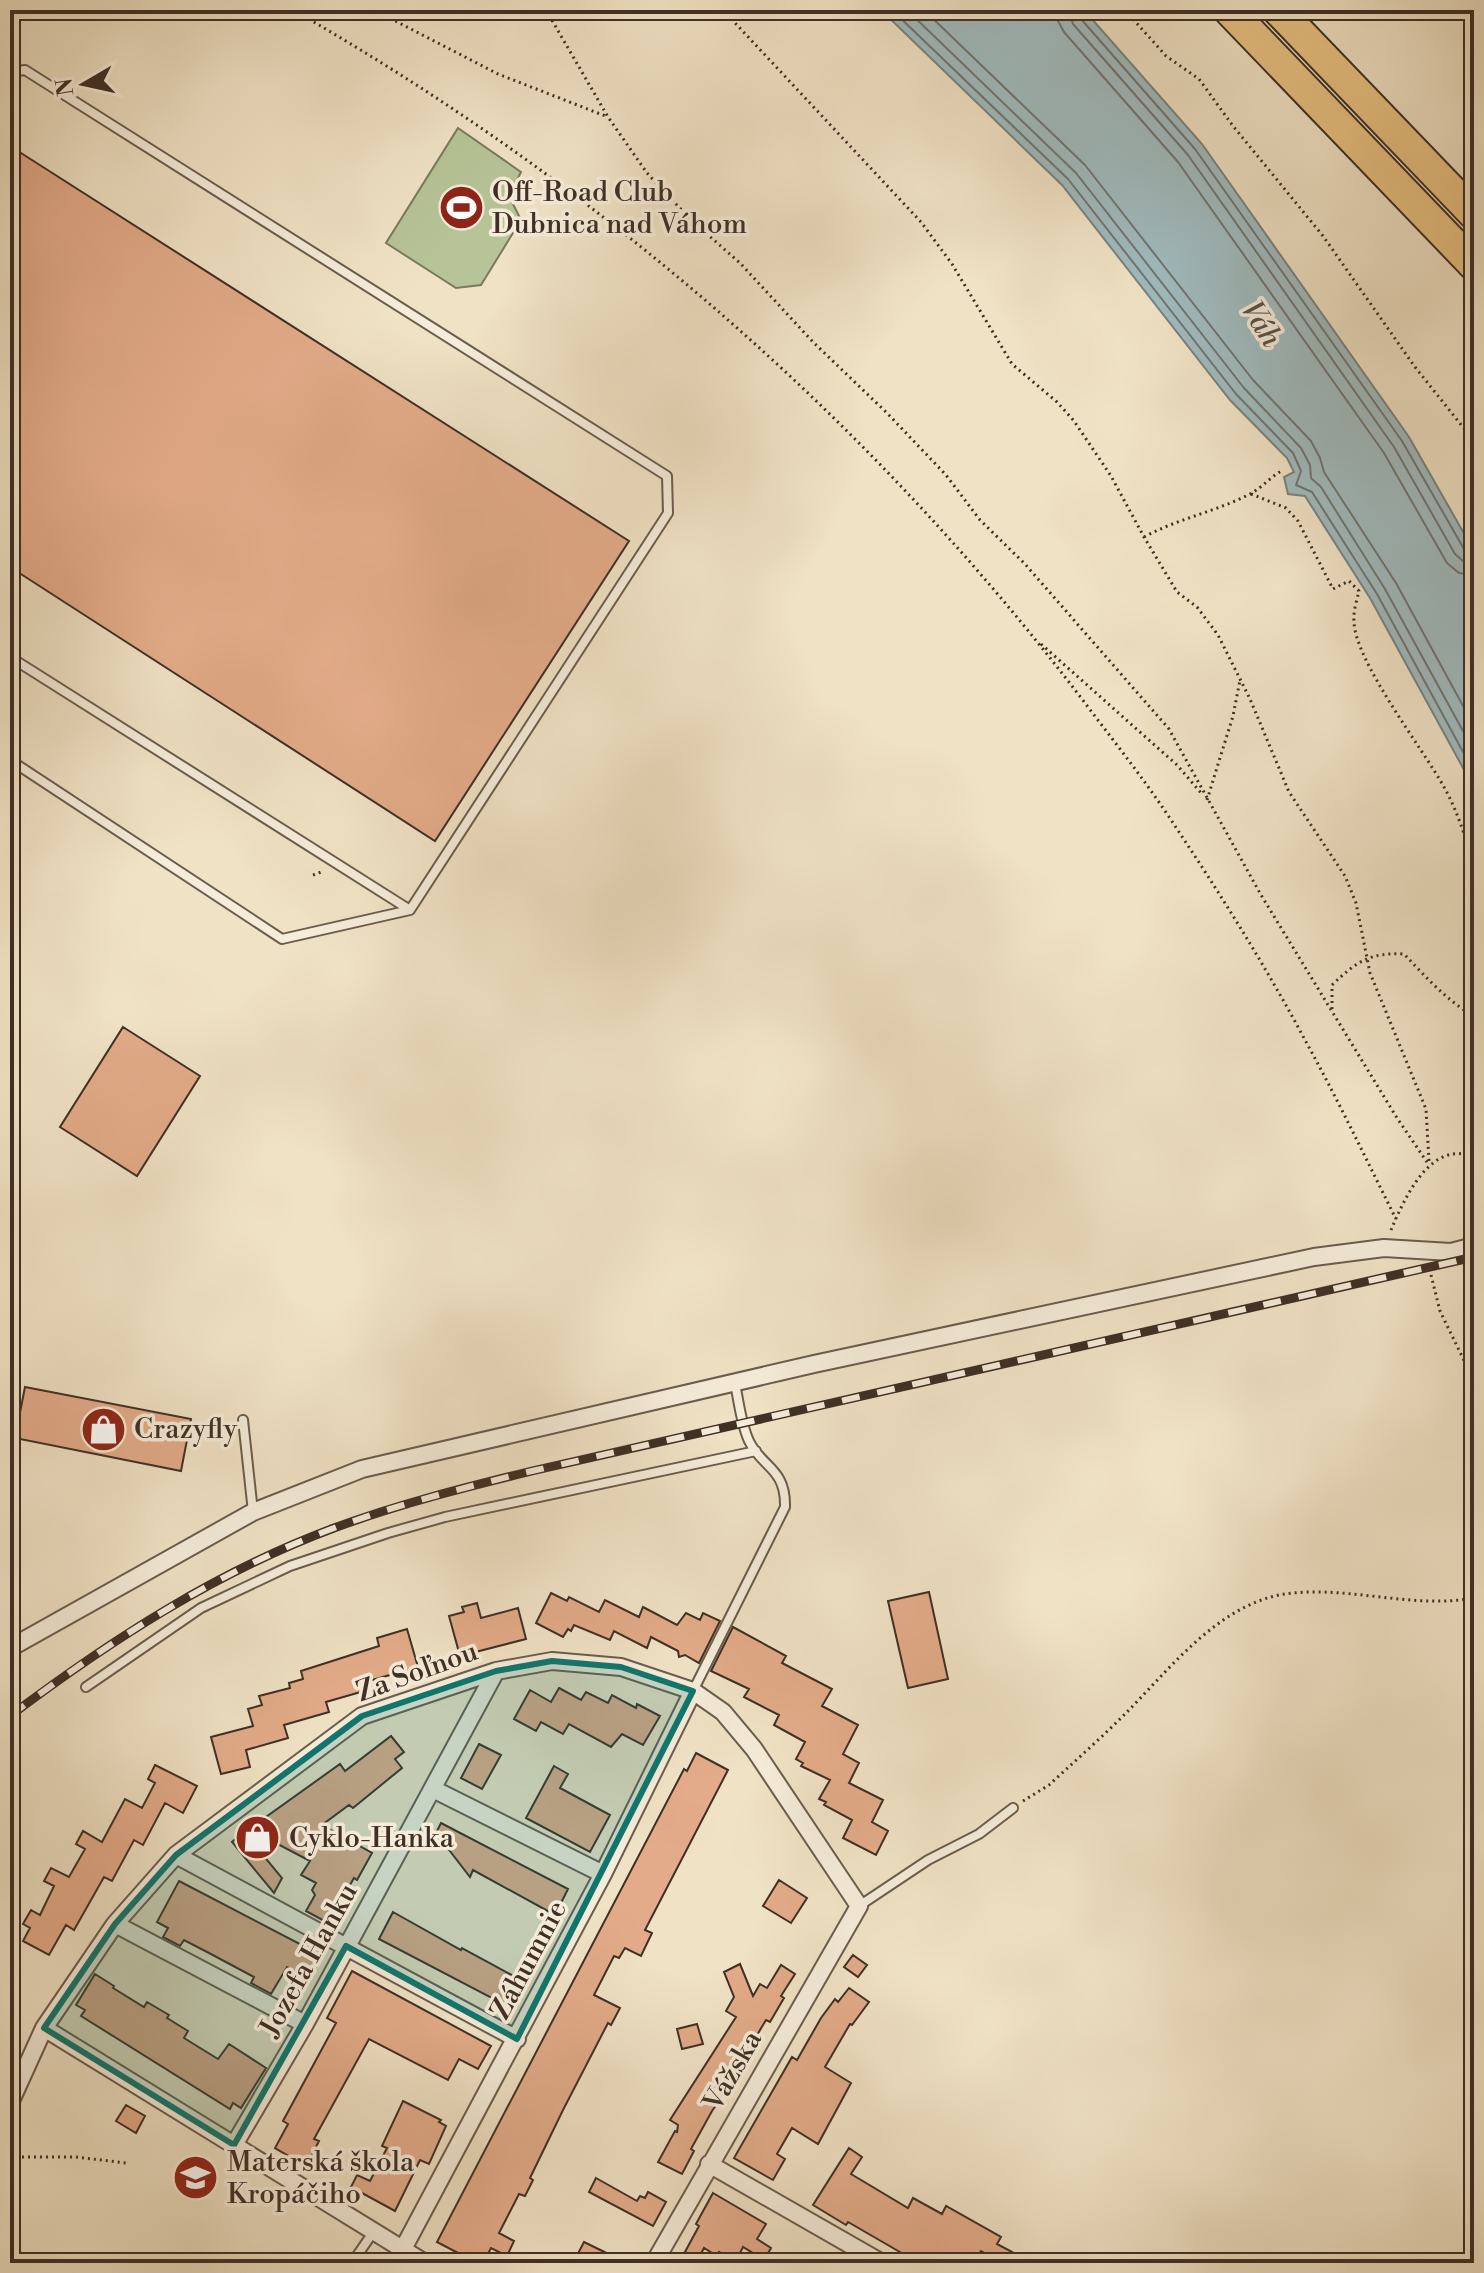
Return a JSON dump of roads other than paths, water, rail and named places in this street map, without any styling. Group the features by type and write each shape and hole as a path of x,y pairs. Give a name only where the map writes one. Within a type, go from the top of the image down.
{"highway":[{"path":"1229,10 1474,265"},
{"path":"1278,10 1474,214"}],"street":[{"path":"10,1648 253,1512 362,1469 814,1364 1314,1257 1384,1248 1451,1252 1474,1246"},
{"name":"Za Soľnou","path":"10,2103 44,2028 115,1924 176,1855 362,1716 496,1671 552,1661 621,1667 693,1691 723,1712 754,1749 859,1906"},
{"name":"Jozefa Hanku","path":"234,2145 305,2024 496,1671"},
{"name":"Záhumnie","path":"403,2249 603,1874 693,1691"},
{"path":"433,1789 603,1874"},
{"path":"176,1855 517,2039"},
{"name":"Vážska","path":"654,2263 859,1906"},
{"path":"115,1924 305,2024"},
{"path":"44,2028 425,2263"},
{"path":"709,2164 882,2263"}],"lane":[{"path":"10,72 25,70 667,476 668,513 410,910 282,939 10,760"},
{"path":"10,657 410,910"},
{"path":"693,1691 785,1507 785,1496 777,1474 756,1451 746,1431 735,1384"},
{"path":"243,1420 253,1512"},
{"path":"86,1687 201,1608 290,1566 445,1517 756,1451"},
{"path":"859,1906 928,1860 979,1834 1013,1808"},
{"path":"352,2263 374,2231"}],"water":[{"name":"Váh","path":"881,10 1084,10 1202,144 1409,437 1474,551 1474,788 1370,598 1305,496 1288,494 1284,477 1294,472 1287,458 1230,400 1062,185"}],"railway":[{"path":"10,1716 126,1635 206,1587 290,1546 383,1511 532,1471 1474,1257"}],"place":[{"name":"Off-Road Club Dubnica nad Váhom","path":"461,208"},
{"name":"Crazyfly","path":"103,1429"},
{"name":"Cyklo-Hanka","path":"258,1838"},
{"name":"Materská škola Kropáčiho","path":"196,2178"}]}
